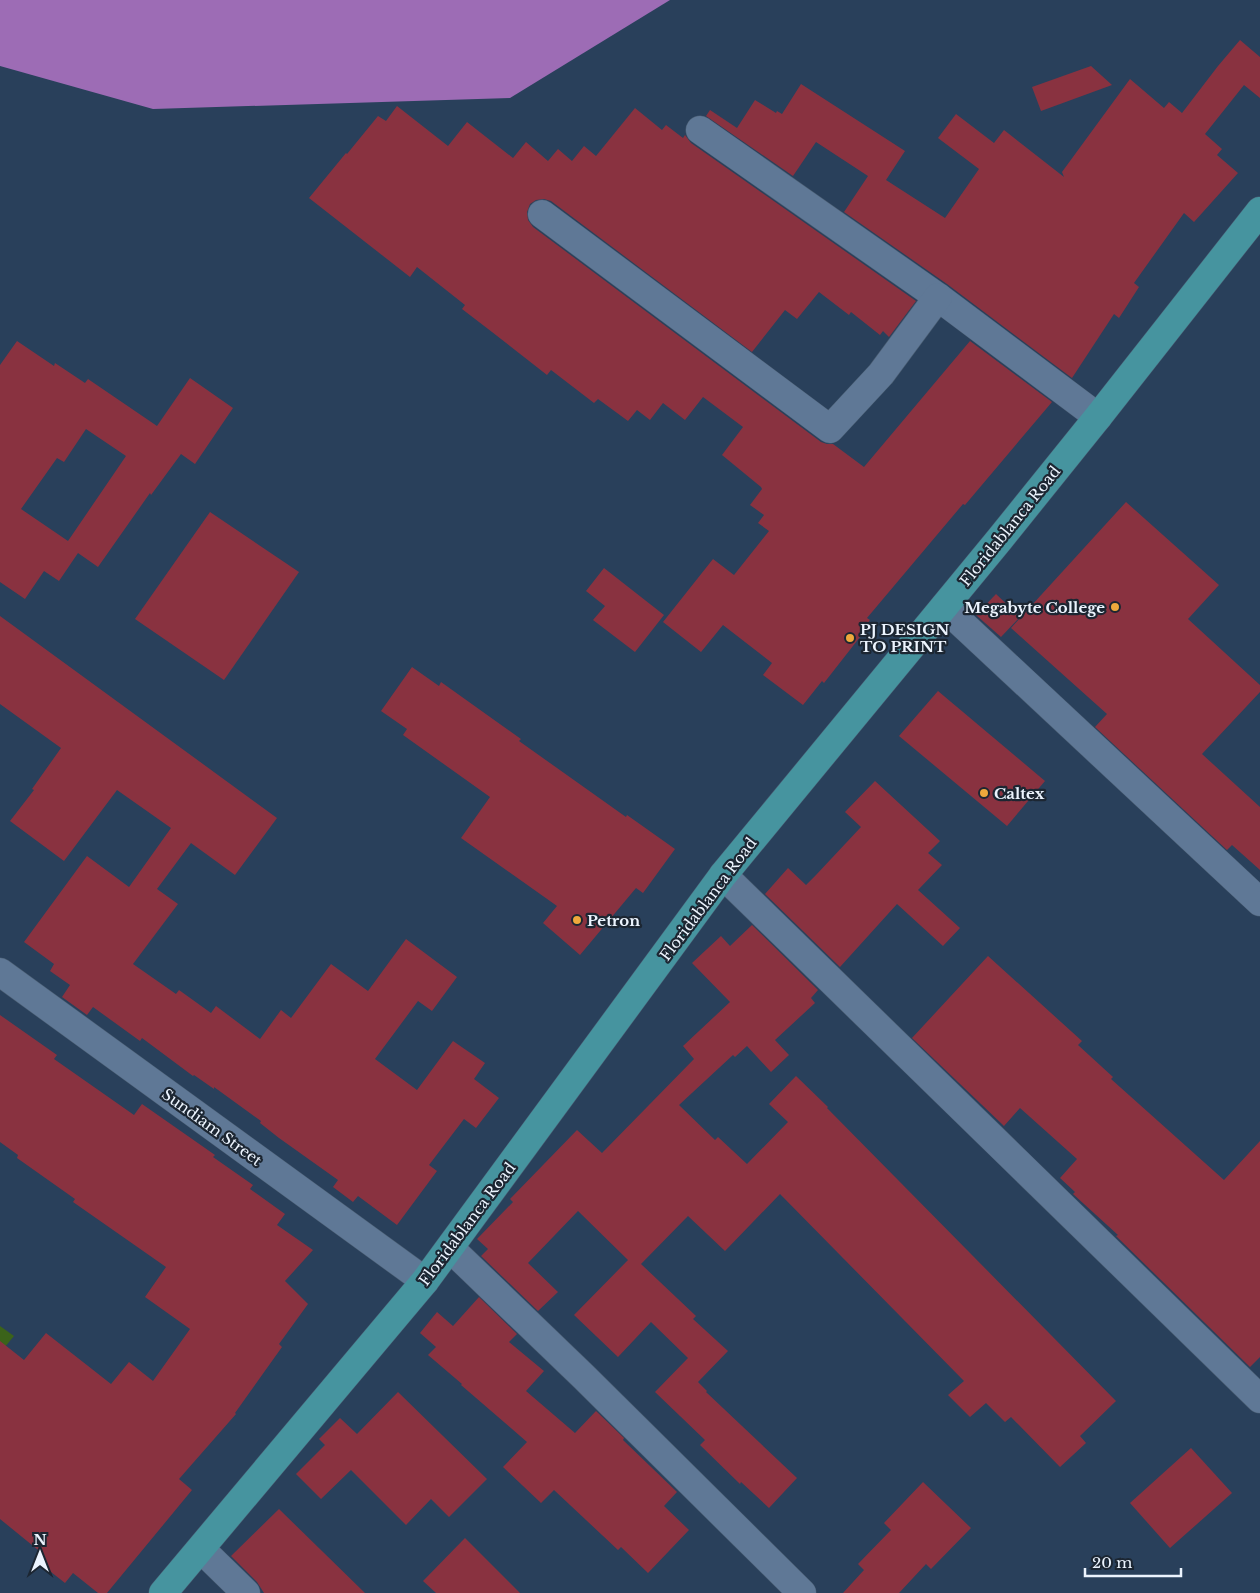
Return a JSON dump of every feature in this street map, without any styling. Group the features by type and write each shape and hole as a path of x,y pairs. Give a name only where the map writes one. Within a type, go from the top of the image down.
{"main road":[{"name":"Floridablanca Road","path":"163,1593 425,1281 723,875 1098,417 1260,211"}],"street":[{"path":"700,130 938,297 1098,417"},
{"path":"542,214 830,429 881,374 938,297"},
{"path":"944,607 1260,902"},
{"path":"723,875 1260,1400"},
{"name":"Sundiam Street","path":"0,972 425,1281"},
{"path":"450,1248 584,1377 802,1593"},
{"path":"201,1549 246,1593"}],"green space":[{"path":"0,1326 14,1336 0,1353"}],"shaded area":[{"path":"0,0 670,0 510,98 153,109 0,66"}],"building":[{"path":"1240,40 1260,57 1260,98 1244,85 1205,134 1222,149 1217,155 1238,173 1194,222 1184,213 1134,283 1139,287 1119,318 1114,314 1072,378 947,284 844,212 868,176 816,142 793,176 706,116 710,110 737,128 755,100 776,113 777,111 782,114 801,84 905,151 886,180 945,218 979,169 938,138 956,114 994,143 1004,130 1064,177 1062,172 1130,79 1164,108 1169,102 1182,113"},
{"path":"1091,66 1112,85 1041,111 1032,87"},
{"path":"397,106 448,146 467,122 513,158 526,142 548,161 558,149 572,161 584,146 596,156 635,108 662,130 666,125 683,138 685,135 691,143 916,301 889,337 883,331 880,335 851,312 849,315 819,292 797,319 785,310 752,352 551,201 544,199 536,200 530,204 527,212 528,220 533,227 821,442 833,444 864,467 970,341 1052,402 867,618 870,620 858,636 860,637 824,683 822,681 803,705 763,675 772,663 723,625 701,652 663,622 713,559 734,575 769,531 758,523 764,515 750,505 762,489 761,487 722,455 743,427 703,397 685,420 663,403 650,420 637,410 628,421 598,399 594,403 551,370 547,375 462,309 465,305 417,267 410,277 309,198 378,116 386,121"},
{"path":"17,341 54,366 55,363 85,383 88,379 157,426 190,378 233,408 195,464 181,454 151,495 150,493 98,567 78,553 59,581 44,571 25,599 0,582 0,365","holes":["86,429 126,456 68,541 21,509 57,458 64,462"]},
{"path":"1126,502 1219,585 1188,619 1260,685 1260,692 1202,754 1260,807 1260,870 1232,845 1227,850 1095,727 1107,714 1011,628"},
{"path":"210,512 299,572 224,680 135,619"},
{"path":"604,568 664,615 635,652 593,620 605,606 586,591"},
{"path":"996,594 1020,617 1001,637 976,615"},
{"path":"0,616 277,818 235,875 191,843 157,889 178,904 133,964 176,994 179,990 211,1013 216,1006 260,1039 281,1010 291,1018 331,964 368,991 406,939 457,977 432,1011 418,1001 375,1059 417,1090 453,1041 485,1063 474,1079 499,1098 476,1128 464,1119 429,1165 437,1171 397,1225 358,1196 353,1202 333,1187 338,1180 279,1138 260,1123 261,1121 214,1087 214,1089 193,1076 142,1038 140,1041 93,1007 87,1015 62,997 70,985 50,971 54,964 24,942 87,856 129,887 171,828 117,790 64,861 10,821 34,790 32,789 61,748 0,704"},
{"path":"412,667 439,686 441,682 521,739 519,741 626,817 627,815 675,849 643,893 636,888 580,955 543,923 557,906 461,838 490,797 403,735 407,729 381,711"},
{"path":"938,691 1045,781 1007,826 899,736"},
{"path":"875,781 940,841 928,853 942,865 918,890 960,928 943,946 897,904 840,967 765,894 788,868 806,885 816,875 861,827 845,812"},
{"path":"752,925 818,990 811,998 815,1003 775,1040 789,1055 771,1072 747,1046 735,1057 733,1055 679,1105 715,1140 718,1137 747,1164 788,1122 769,1104 796,1076 1116,1401 1080,1436 1086,1443 1060,1467 1011,1417 1005,1422 986,1403 970,1417 948,1395 964,1381 780,1194 725,1251 688,1216 641,1264 696,1316 693,1319 728,1351 698,1382 706,1392 797,1478 769,1508 741,1482 740,1484 700,1445 705,1440 655,1392 688,1358 651,1322 618,1357 574,1315 628,1260 578,1211 528,1263 558,1292 538,1311 481,1256 488,1249 477,1239 513,1202 510,1199 577,1130 602,1153 694,1059 683,1046 730,1002 692,963 721,936 730,946"},
{"path":"988,956 1082,1041 1078,1045 1113,1077 1111,1079 1224,1180 1260,1141 1260,1357 1250,1367 1116,1236 1118,1235 1073,1194 1075,1192 1060,1178 1077,1159 1020,1108 1004,1126 912,1038"},
{"path":"0,1015 57,1055 54,1059 134,1115 142,1104 215,1155 213,1157 253,1185 250,1189 285,1214 277,1225 313,1250 285,1281 308,1304 279,1344 282,1347 236,1414 179,1479 192,1490 107,1593 98,1593 73,1573 65,1583 37,1561 43,1554 0,1519 0,1341 24,1360 46,1333 111,1384 129,1362 153,1381 190,1329 145,1297 166,1267 73,1202 75,1199 17,1158 18,1155 0,1142"},
{"path":"479,1297 517,1334 509,1342 544,1371 526,1391 575,1433 596,1411 677,1492 664,1506 689,1530 648,1573 621,1547 618,1550 554,1490 541,1503 503,1467 527,1442 428,1355 436,1347 420,1333 437,1312 453,1326"},
{"path":"398,1392 487,1479 449,1517 431,1499 406,1525 351,1470 321,1499 296,1474 325,1445 319,1439 340,1418 357,1434"},
{"path":"1191,1448 1232,1493 1170,1548 1130,1503"},
{"path":"923,1482 971,1528 931,1569 926,1564 899,1593 843,1593 864,1570 858,1564 891,1530 884,1523"},
{"path":"279,1509 365,1593 264,1593 257,1582 231,1556"},
{"path":"465,1538 520,1593 436,1593 423,1581"}],"place":[{"name":"Megabyte College","path":"1115,607"},
{"name":"PJ DESIGN TO PRINT","path":"850,638"},
{"name":"Caltex","path":"984,793"},
{"name":"Petron","path":"577,920"}]}
